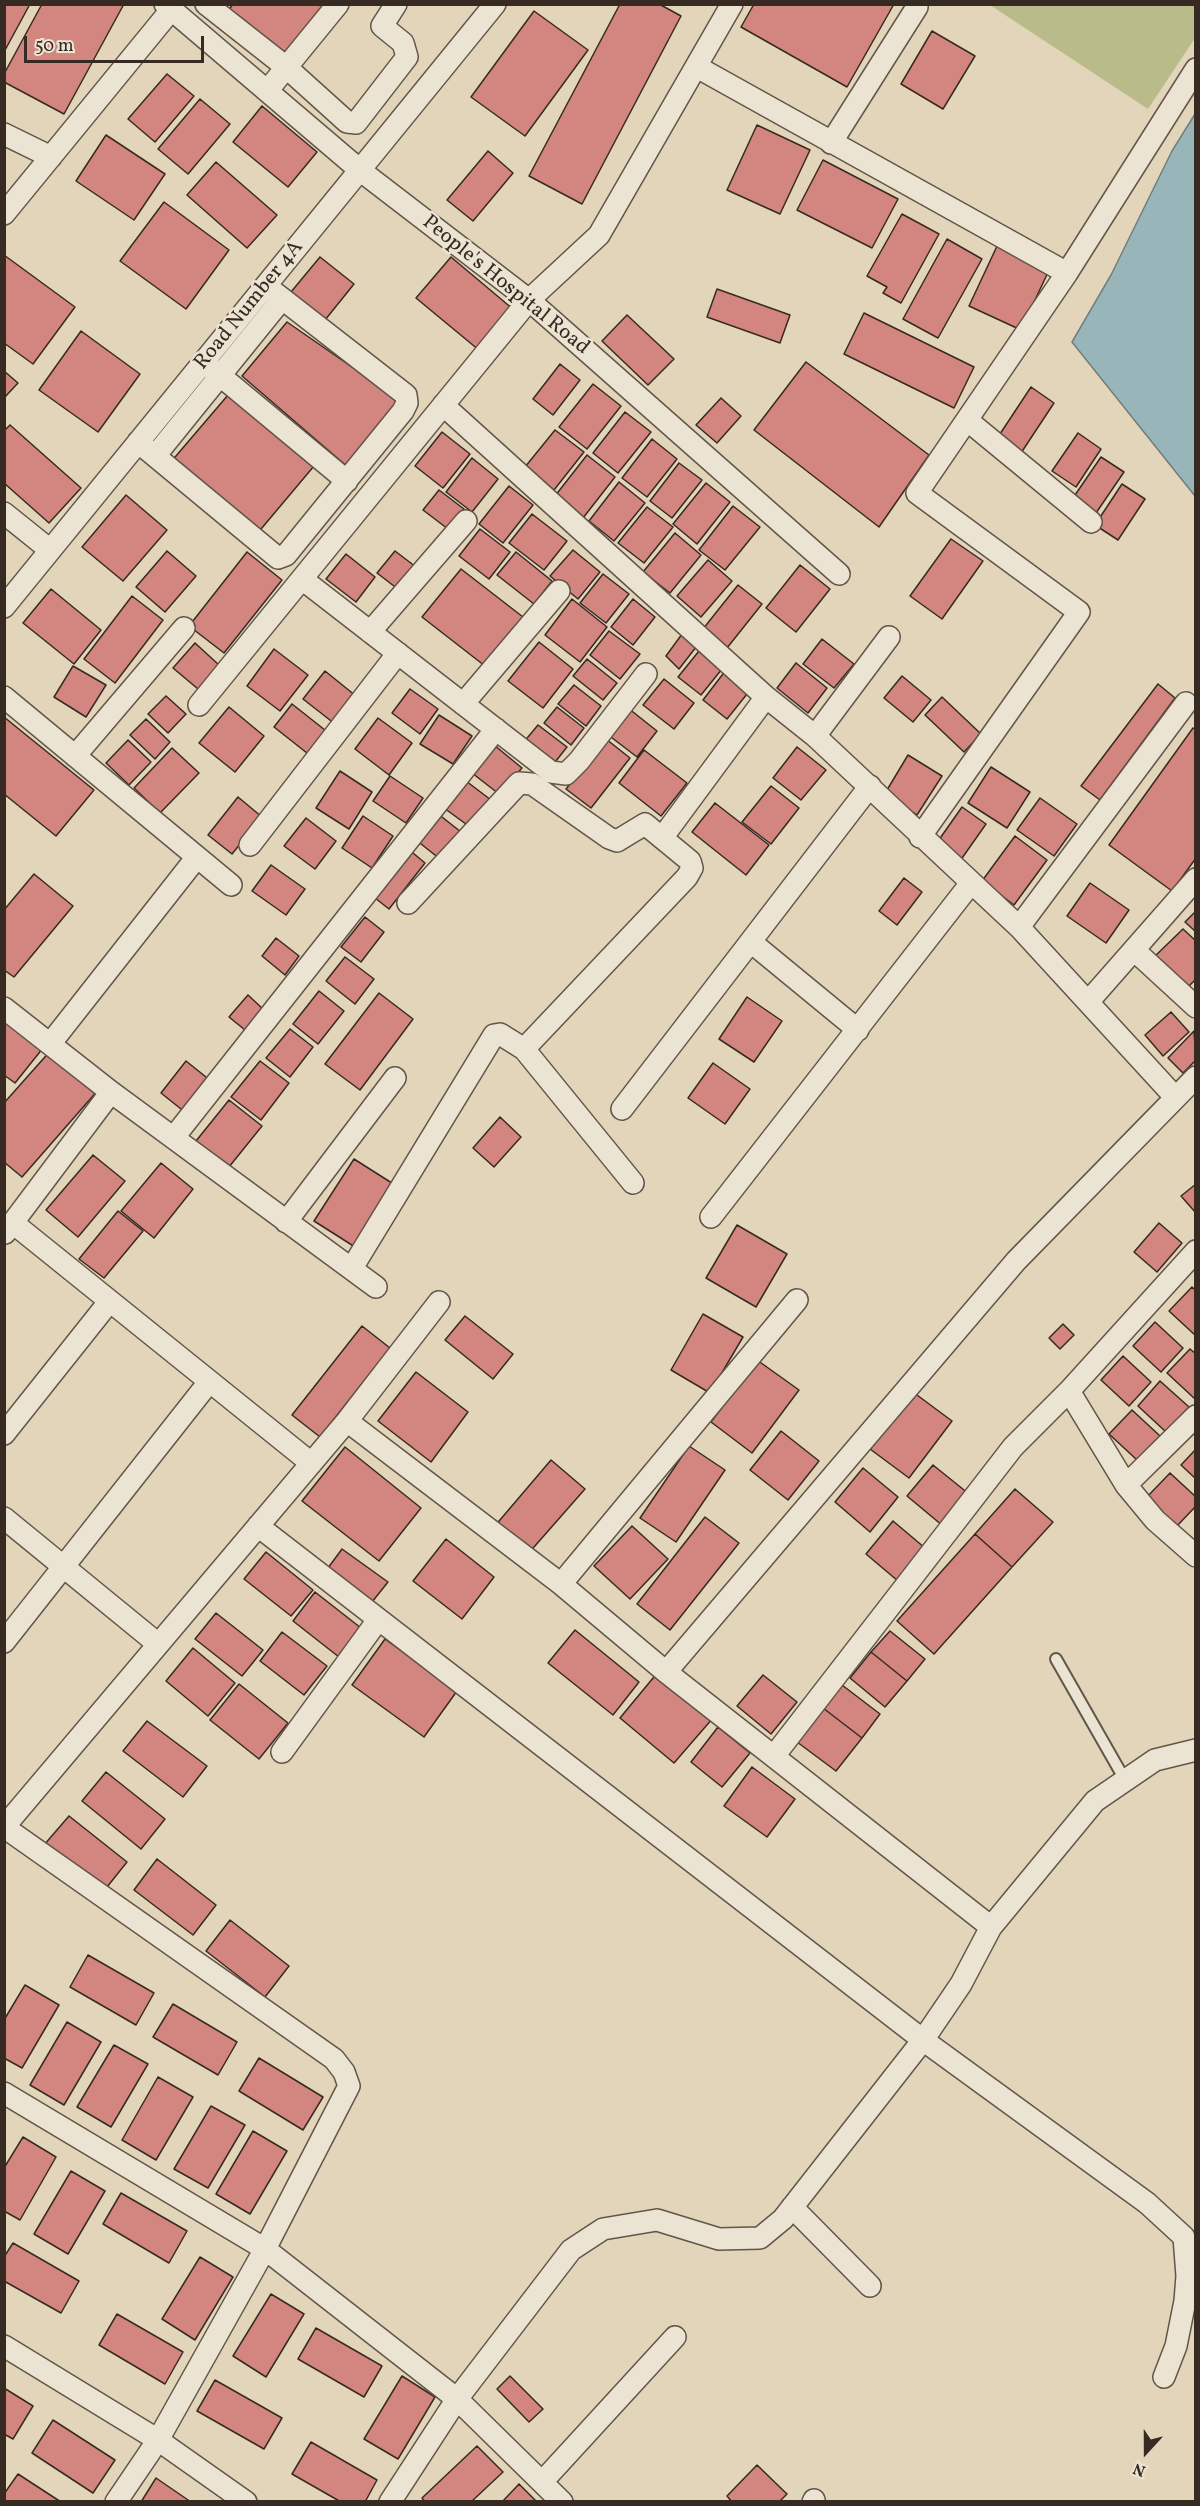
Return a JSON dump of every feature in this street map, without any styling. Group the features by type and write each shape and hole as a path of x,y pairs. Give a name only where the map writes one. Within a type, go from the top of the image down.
{"street":[{"path":"267,91 338,4"},
{"path":"195,30 211,6 347,122 356,123 407,57 403,43 382,26 396,4"},
{"name":"Road Number 4A","path":"4,607 138,442 212,369 274,293 361,171 495,4"},
{"path":"199,705 529,300 599,235 698,67 732,4"},
{"path":"4,214 168,7"},
{"name":"People's Hospital Road","path":"168,7 361,171 529,300 839,574"},
{"path":"831,143 917,7"},
{"path":"698,67 1067,273"},
{"path":"920,837 1079,612 917,493 1067,273 1196,69"},
{"path":"4,134 51,157"},
{"path":"138,442 278,558 286,555 404,411 407,403 406,395 274,293"},
{"path":"155,456 212,369 347,481"},
{"path":"443,405 766,697 815,736 870,786 920,837 1019,927 1176,1097"},
{"path":"967,420 1092,522"},
{"path":"4,513 50,550"},
{"path":"370,632 466,521"},
{"path":"302,579 551,772 566,774 579,761 646,674"},
{"path":"463,704 559,591"},
{"path":"75,756 184,628"},
{"path":"815,736 888,637"},
{"path":"250,845 398,653"},
{"path":"4,697 231,885"},
{"path":"662,838 766,697"},
{"path":"1019,927 1186,703"},
{"path":"174,1137 496,729"},
{"path":"408,903 519,783 532,784 609,838 617,841 645,824 690,861 692,868 687,878 524,1049"},
{"path":"622,1109 870,786"},
{"path":"51,1044 197,857"},
{"path":"1088,1002 1196,879"},
{"path":"711,1217 858,1030 970,882"},
{"path":"751,942 858,1030"},
{"path":"1134,950 1196,1007"},
{"path":"4,1008 111,1092 376,1287"},
{"path":"352,1268 494,1035 500,1034 524,1049 633,1184"},
{"path":"666,1672 1016,1261 1196,1077"},
{"path":"286,1222 395,1078"},
{"path":"111,1092 9,1228 109,1302 310,1463"},
{"path":"774,1756 1013,1447 1069,1391 1196,1251"},
{"path":"561,1584 797,1300"},
{"path":"4,1434 109,1302"},
{"path":"116,2502 158,2440 265,2249 349,2086 344,2072 334,2059 4,1827 347,1420 439,1302"},
{"path":"4,1642 209,1382"},
{"path":"1069,1391 1126,1485 1155,1520 1196,1556"},
{"path":"1126,1485 1196,1416"},
{"path":"347,1420 561,1584 666,1672 991,1927"},
{"path":"4,1518 158,1644"},
{"path":"258,1526 923,2040 1147,2204 1184,2237 1187,2276 1185,2301 1176,2346 1164,2377"},
{"path":"282,1752 378,1620"},
{"path":"390,2502 457,2399 570,2250 603,2229 657,2220 719,2239 760,2238 783,2219 923,2040 961,1984 991,1927 1095,1801 1155,1760 1196,1750"},
{"path":"4,2094 265,2249 457,2399 562,2502"},
{"path":"792,2207 870,2286"},
{"path":"542,2482 675,2337"},
{"path":"4,2346 158,2440 245,2501"}],"lane":[{"path":"1056,1659 1125,1780"}],"green space":[{"path":"990,5 1195,5 1195,38 1148,109"}],"water":[{"path":"1195,114 1195,496 1072,342 1111,275 1172,151"}],"building":[{"path":"4,4 30,4 4,52"},
{"path":"42,4 124,4 64,114 4,82 4,74"},
{"path":"233,4 325,4 285,55 228,11"},
{"path":"620,4 659,4 681,16 582,204 529,176"},
{"path":"754,4 894,4 847,87 741,27"},
{"path":"534,11 588,50 525,136 471,97"},
{"path":"932,31 975,56 943,109 901,84"},
{"path":"167,74 194,96 155,142 128,119"},
{"path":"200,99 230,124 188,174 158,149"},
{"path":"262,106 317,152 288,187 233,142"},
{"path":"757,125 810,150 780,214 727,190"},
{"path":"106,135 165,174 134,220 76,181"},
{"path":"488,151 513,173 473,221 447,200"},
{"path":"823,160 898,199 872,248 797,210"},
{"path":"216,162 277,215 247,248 187,195"},
{"path":"164,202 229,250 186,309 120,261"},
{"path":"902,214 939,234 901,303 883,293 887,287 867,276"},
{"path":"947,239 982,259 938,338 903,319"},
{"path":"998,244 1050,268 1021,330 969,306"},
{"path":"4,255 75,307 33,364 4,343"},
{"path":"320,257 354,284 325,320 291,292"},
{"path":"451,257 514,310 480,351 416,298"},
{"path":"717,289 790,315 780,343 707,317"},
{"path":"864,313 974,367 954,408 844,354"},
{"path":"627,315 674,359 648,385 602,341"},
{"path":"287,322 401,401 350,469 242,376"},
{"path":"81,331 140,374 98,432 39,390"},
{"path":"806,362 929,455 879,527 754,430"},
{"path":"560,364 580,380 553,415 533,399"},
{"path":"4,371 18,383 4,398"},
{"path":"593,384 621,406 587,449 559,427"},
{"path":"1031,387 1054,403 1021,453 998,437"},
{"path":"228,395 314,466 256,535 170,463"},
{"path":"721,398 741,416 717,443 696,425"},
{"path":"625,412 651,432 618,473 593,453"},
{"path":"10,425 81,488 49,523 4,483 4,431"},
{"path":"555,430 584,452 554,490 525,467"},
{"path":"442,432 470,454 443,488 415,466"},
{"path":"1078,433 1101,449 1076,487 1052,471"},
{"path":"652,439 677,459 647,497 622,478"},
{"path":"587,455 615,477 583,518 555,496"},
{"path":"1101,457 1124,472 1096,513 1073,498"},
{"path":"472,458 498,479 472,512 446,492"},
{"path":"679,463 702,480 672,518 650,501"},
{"path":"619,482 645,503 614,541 589,521"},
{"path":"706,483 730,502 697,544 673,524"},
{"path":"1122,484 1145,499 1118,540 1095,525"},
{"path":"509,486 533,505 503,543 479,524"},
{"path":"439,490 464,509 448,529 423,510"},
{"path":"126,495 167,530 123,581 82,547"},
{"path":"733,506 760,527 725,570 699,550"},
{"path":"647,507 673,527 644,563 618,543"},
{"path":"532,514 567,541 544,570 509,543"},
{"path":"480,529 510,552 489,579 459,556"},
{"path":"675,533 701,555 670,593 643,572"},
{"path":"951,539 983,561 942,619 910,596"},
{"path":"573,550 600,572 578,599 550,576"},
{"path":"167,551 196,576 165,612 136,587"},
{"path":"395,551 420,570 403,593 377,573"},
{"path":"247,552 282,580 224,653 189,626"},
{"path":"516,552 552,581 534,604 497,575"},
{"path":"346,554 375,577 356,602 326,579"},
{"path":"708,560 732,581 701,617 677,596"},
{"path":"800,565 830,589 796,632 766,608"},
{"path":"461,569 523,617 485,666 422,617"},
{"path":"603,574 629,594 606,623 580,603"},
{"path":"738,585 762,604 723,653 699,634"},
{"path":"51,589 101,630 74,664 23,623"},
{"path":"132,596 163,620 115,683 84,659"},
{"path":"572,599 607,627 580,662 545,635"},
{"path":"633,599 655,617 633,645 611,627"},
{"path":"685,630 700,642 679,669 666,656"},
{"path":"609,631 640,654 620,679 590,655"},
{"path":"822,639 854,664 834,688 803,664"},
{"path":"539,642 573,669 543,708 508,681"},
{"path":"195,643 219,665 198,689 173,668"},
{"path":"274,649 308,675 280,711 247,686"},
{"path":"699,651 722,669 701,695 678,677"},
{"path":"587,659 617,683 603,700 573,676"},
{"path":"796,663 827,688 808,713 777,688"},
{"path":"73,666 106,685 86,717 54,697"},
{"path":"726,670 751,689 727,719 703,700"},
{"path":"325,671 356,696 335,724 303,699"},
{"path":"902,676 931,700 913,722 884,698"},
{"path":"664,679 694,703 674,729 643,705"},
{"path":"1158,684 1175,698 1100,800 1081,786"},
{"path":"574,685 601,706 586,726 558,704"},
{"path":"410,689 438,709 420,734 392,713"},
{"path":"166,696 186,714 168,733 148,714"},
{"path":"942,697 981,734 964,752 925,715"},
{"path":"292,704 330,734 312,757 274,727"},
{"path":"229,707 264,736 235,772 199,743"},
{"path":"557,707 584,728 571,745 544,723"},
{"path":"628,708 657,731 637,757 607,734"},
{"path":"439,715 472,736 453,764 420,744"},
{"path":"4,717 94,790 56,836 4,794"},
{"path":"378,718 412,743 389,775 355,749"},
{"path":"146,719 170,742 155,759 130,735"},
{"path":"538,725 567,747 552,766 523,743"},
{"path":"1193,728 1196,730 1196,858 1172,891 1109,845"},
{"path":"606,739 630,758 591,808 566,789"},
{"path":"128,740 151,762 129,785 106,763"},
{"path":"494,745 522,768 499,794 472,773"},
{"path":"797,747 826,770 801,800 773,778"},
{"path":"172,748 199,773 160,813 134,788"},
{"path":"644,750 687,783 661,816 619,783"},
{"path":"908,755 942,776 917,815 884,795"},
{"path":"991,767 1030,792 1007,828 968,803"},
{"path":"340,771 372,792 349,829 316,808"},
{"path":"390,776 423,798 406,823 373,801"},
{"path":"466,781 491,800 470,827 444,808"},
{"path":"771,786 799,808 771,844 742,822"},
{"path":"238,797 262,817 232,854 208,835"},
{"path":"1040,798 1077,824 1054,856 1017,830"},
{"path":"715,803 769,845 746,875 692,832"},
{"path":"962,807 986,824 960,861 936,844"},
{"path":"437,813 461,832 440,859 416,840"},
{"path":"363,816 393,836 372,868 342,848"},
{"path":"306,818 336,841 315,869 284,846"},
{"path":"1015,836 1047,860 1014,905 982,881"},
{"path":"407,848 425,863 389,909 370,894"},
{"path":"271,865 305,889 286,915 252,891"},
{"path":"34,874 73,906 14,977 4,970 4,910"},
{"path":"904,878 922,892 897,925 879,911"},
{"path":"1090,883 1129,910 1106,943 1067,916"},
{"path":"1196,911 1196,932 1185,922"},
{"path":"365,917 384,932 361,962 341,947"},
{"path":"1183,929 1196,941 1196,979 1185,990 1153,958"},
{"path":"276,938 299,956 285,975 262,956"},
{"path":"345,957 374,979 355,1004 326,981"},
{"path":"319,991 344,1011 318,1044 293,1024"},
{"path":"379,993 413,1019 360,1090 325,1064"},
{"path":"248,995 264,1010 245,1030 229,1017"},
{"path":"747,997 782,1021 754,1062 719,1039"},
{"path":"1171,1012 1189,1032 1163,1056 1145,1035"},
{"path":"4,1017 43,1048 15,1083 4,1075"},
{"path":"290,1029 313,1047 290,1077 266,1058"},
{"path":"1194,1031 1196,1060 1183,1073 1168,1058"},
{"path":"52,1049 99,1089 22,1177 4,1162 4,1103"},
{"path":"186,1061 211,1081 186,1113 161,1093"},
{"path":"260,1061 289,1083 261,1120 231,1097"},
{"path":"713,1063 750,1089 725,1124 688,1098"},
{"path":"229,1100 262,1126 229,1167 196,1141"},
{"path":"500,1117 521,1137 494,1167 473,1148"},
{"path":"93,1155 125,1181 78,1237 46,1210"},
{"path":"354,1159 395,1185 355,1247 314,1221"},
{"path":"161,1163 193,1189 154,1238 121,1211"},
{"path":"1196,1184 1196,1213 1181,1196"},
{"path":"118,1211 143,1231 104,1278 79,1259"},
{"path":"1159,1223 1182,1243 1157,1272 1134,1252"},
{"path":"737,1225 787,1254 756,1307 706,1278"},
{"path":"1192,1287 1196,1291 1196,1336 1169,1311"},
{"path":"703,1314 743,1337 710,1393 671,1370"},
{"path":"465,1316 513,1354 493,1379 445,1340"},
{"path":"1155,1322 1183,1348 1161,1372 1133,1346"},
{"path":"1063,1324 1074,1335 1060,1349 1049,1338"},
{"path":"362,1326 390,1348 320,1437 292,1415"},
{"path":"1190,1349 1196,1354 1195,1399 1167,1373"},
{"path":"1123,1356 1151,1382 1129,1406 1101,1380"},
{"path":"757,1360 799,1390 752,1453 711,1422"},
{"path":"416,1372 468,1412 431,1462 378,1421"},
{"path":"1160,1381 1189,1407 1166,1432 1138,1406"},
{"path":"913,1392 952,1421 909,1478 870,1449"},
{"path":"1132,1410 1160,1436 1137,1460 1109,1434"},
{"path":"781,1431 819,1461 788,1500 750,1470"},
{"path":"689,1446 725,1470 676,1542 640,1518"},
{"path":"345,1447 421,1508 379,1561 302,1501"},
{"path":"1196,1449 1196,1479 1181,1465"},
{"path":"551,1460 585,1489 527,1555 494,1527"},
{"path":"933,1465 969,1494 943,1526 907,1496"},
{"path":"863,1468 898,1497 870,1532 835,1502"},
{"path":"1170,1473 1196,1497 1196,1506 1176,1527 1146,1498"},
{"path":"1015,1489 1053,1522 1012,1567 975,1534"},
{"path":"705,1517 739,1543 670,1630 637,1604"},
{"path":"893,1521 925,1548 898,1581 866,1554"},
{"path":"632,1526 668,1559 630,1599 594,1566"},
{"path":"975,1534 1012,1567 934,1654 897,1621"},
{"path":"446,1539 494,1577 462,1619 413,1581"},
{"path":"342,1549 388,1582 372,1602 328,1568"},
{"path":"266,1552 313,1590 291,1616 244,1579"},
{"path":"315,1592 361,1628 339,1657 293,1621"},
{"path":"216,1613 263,1650 242,1676 195,1639"},
{"path":"575,1630 639,1682 613,1715 548,1663"},
{"path":"890,1631 925,1659 907,1681 871,1652"},
{"path":"282,1632 327,1666 304,1695 260,1661"},
{"path":"385,1639 457,1691 424,1737 352,1685"},
{"path":"193,1648 235,1683 208,1716 166,1681"},
{"path":"871,1652 907,1681 885,1707 850,1678"},
{"path":"658,1672 713,1718 674,1763 620,1718"},
{"path":"763,1675 797,1702 771,1734 737,1706"},
{"path":"239,1684 288,1723 259,1759 210,1720"},
{"path":"842,1685 880,1714 862,1738 823,1708"},
{"path":"823,1708 862,1738 836,1771 797,1742"},
{"path":"147,1721 207,1766 183,1797 123,1751"},
{"path":"718,1727 750,1753 722,1787 691,1762"},
{"path":"752,1767 795,1799 767,1837 724,1806"},
{"path":"106,1772 165,1819 141,1849 82,1801"},
{"path":"69,1816 127,1862 103,1892 44,1845"},
{"path":"157,1859 216,1905 193,1935 134,1890"},
{"path":"230,1920 289,1966 265,1997 206,1951"},
{"path":"88,1955 154,1993 136,2025 70,1987"},
{"path":"25,1985 59,2005 22,2068 4,2058 4,2020"},
{"path":"173,2004 237,2042 218,2075 153,2037"},
{"path":"67,2022 101,2042 64,2105 30,2085"},
{"path":"114,2045 148,2064 111,2127 77,2107"},
{"path":"259,2058 323,2097 303,2130 239,2091"},
{"path":"158,2077 193,2097 156,2160 122,2140"},
{"path":"211,2106 245,2125 208,2188 174,2169"},
{"path":"253,2131 287,2151 250,2214 216,2194"},
{"path":"23,2137 56,2157 20,2220 4,2211 4,2168"},
{"path":"71,2171 105,2191 68,2254 34,2234"},
{"path":"121,2193 187,2231 169,2263 103,2224"},
{"path":"13,2243 79,2281 61,2313 4,2281 4,2257"},
{"path":"200,2257 233,2277 195,2340 162,2319"},
{"path":"271,2294 304,2314 266,2377 233,2356"},
{"path":"117,2314 183,2352 165,2384 99,2345"},
{"path":"316,2328 382,2366 364,2397 298,2359"},
{"path":"402,2376 435,2397 398,2459 364,2439"},
{"path":"510,2376 543,2409 529,2422 497,2389"},
{"path":"215,2380 282,2418 264,2449 197,2411"},
{"path":"4,2388 33,2406 13,2439 4,2434"},
{"path":"53,2420 115,2460 93,2493 32,2453"},
{"path":"311,2442 377,2480 365,2502 341,2502 292,2474"},
{"path":"477,2446 503,2472 471,2502 425,2502 422,2498"},
{"path":"757,2465 787,2494 779,2502 732,2502 727,2496"},
{"path":"18,2474 61,2502 4,2502 4,2494"},
{"path":"156,2478 191,2502 141,2502"},
{"path":"519,2484 537,2502 502,2502"}]}
